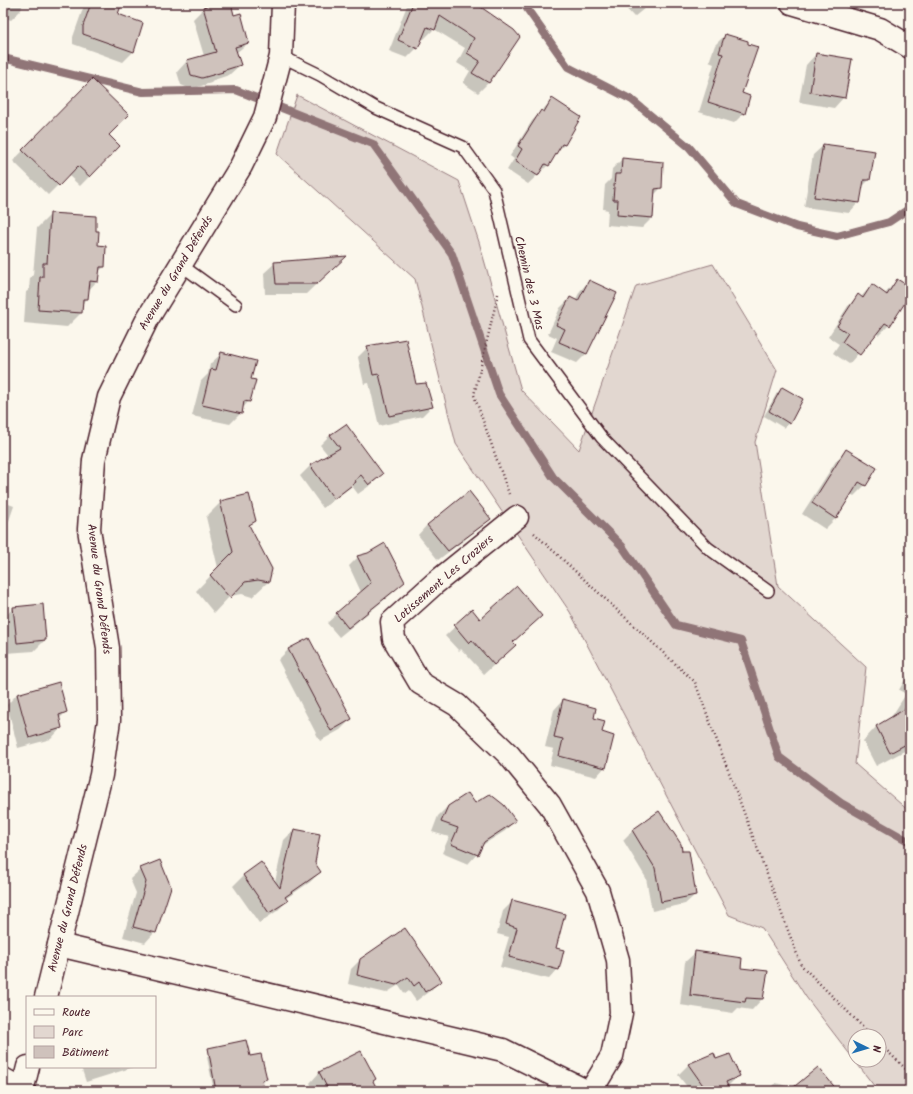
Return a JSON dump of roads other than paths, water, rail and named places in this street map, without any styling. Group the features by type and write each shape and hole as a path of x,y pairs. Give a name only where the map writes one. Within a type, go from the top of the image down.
{"street":[{"name":"Avenue du Grand Défends","path":"46,996 101,775 109,720 108,648 90,529 94,460 109,397 148,318 241,166 266,117 281,56 283,3"},
{"path":"792,3 880,29 910,47"},
{"name":"Lotissement Les Croziers","path":"517,517 434,584 392,622 394,639 420,683 457,705 509,755 550,805 598,891 618,960 621,1013 612,1056 591,1091"},
{"path":"59,945 503,1050 586,1091"},
{"path":"3,1079 22,1090 28,1068"}],"lane":[{"name":"Chemin des 3 Mas","path":"281,56 320,75 376,108 463,147 494,190 529,340 602,438 708,548 768,591"},
{"path":"181,265 236,306"}],"waterway":[{"path":"523,3 568,67 632,100 689,147 737,204 797,227 837,236 889,222 910,208"},
{"path":"3,58 143,92 236,90 373,144 452,254 499,394 553,477 622,546 676,625 741,641 779,757 841,803 910,842"}]}
